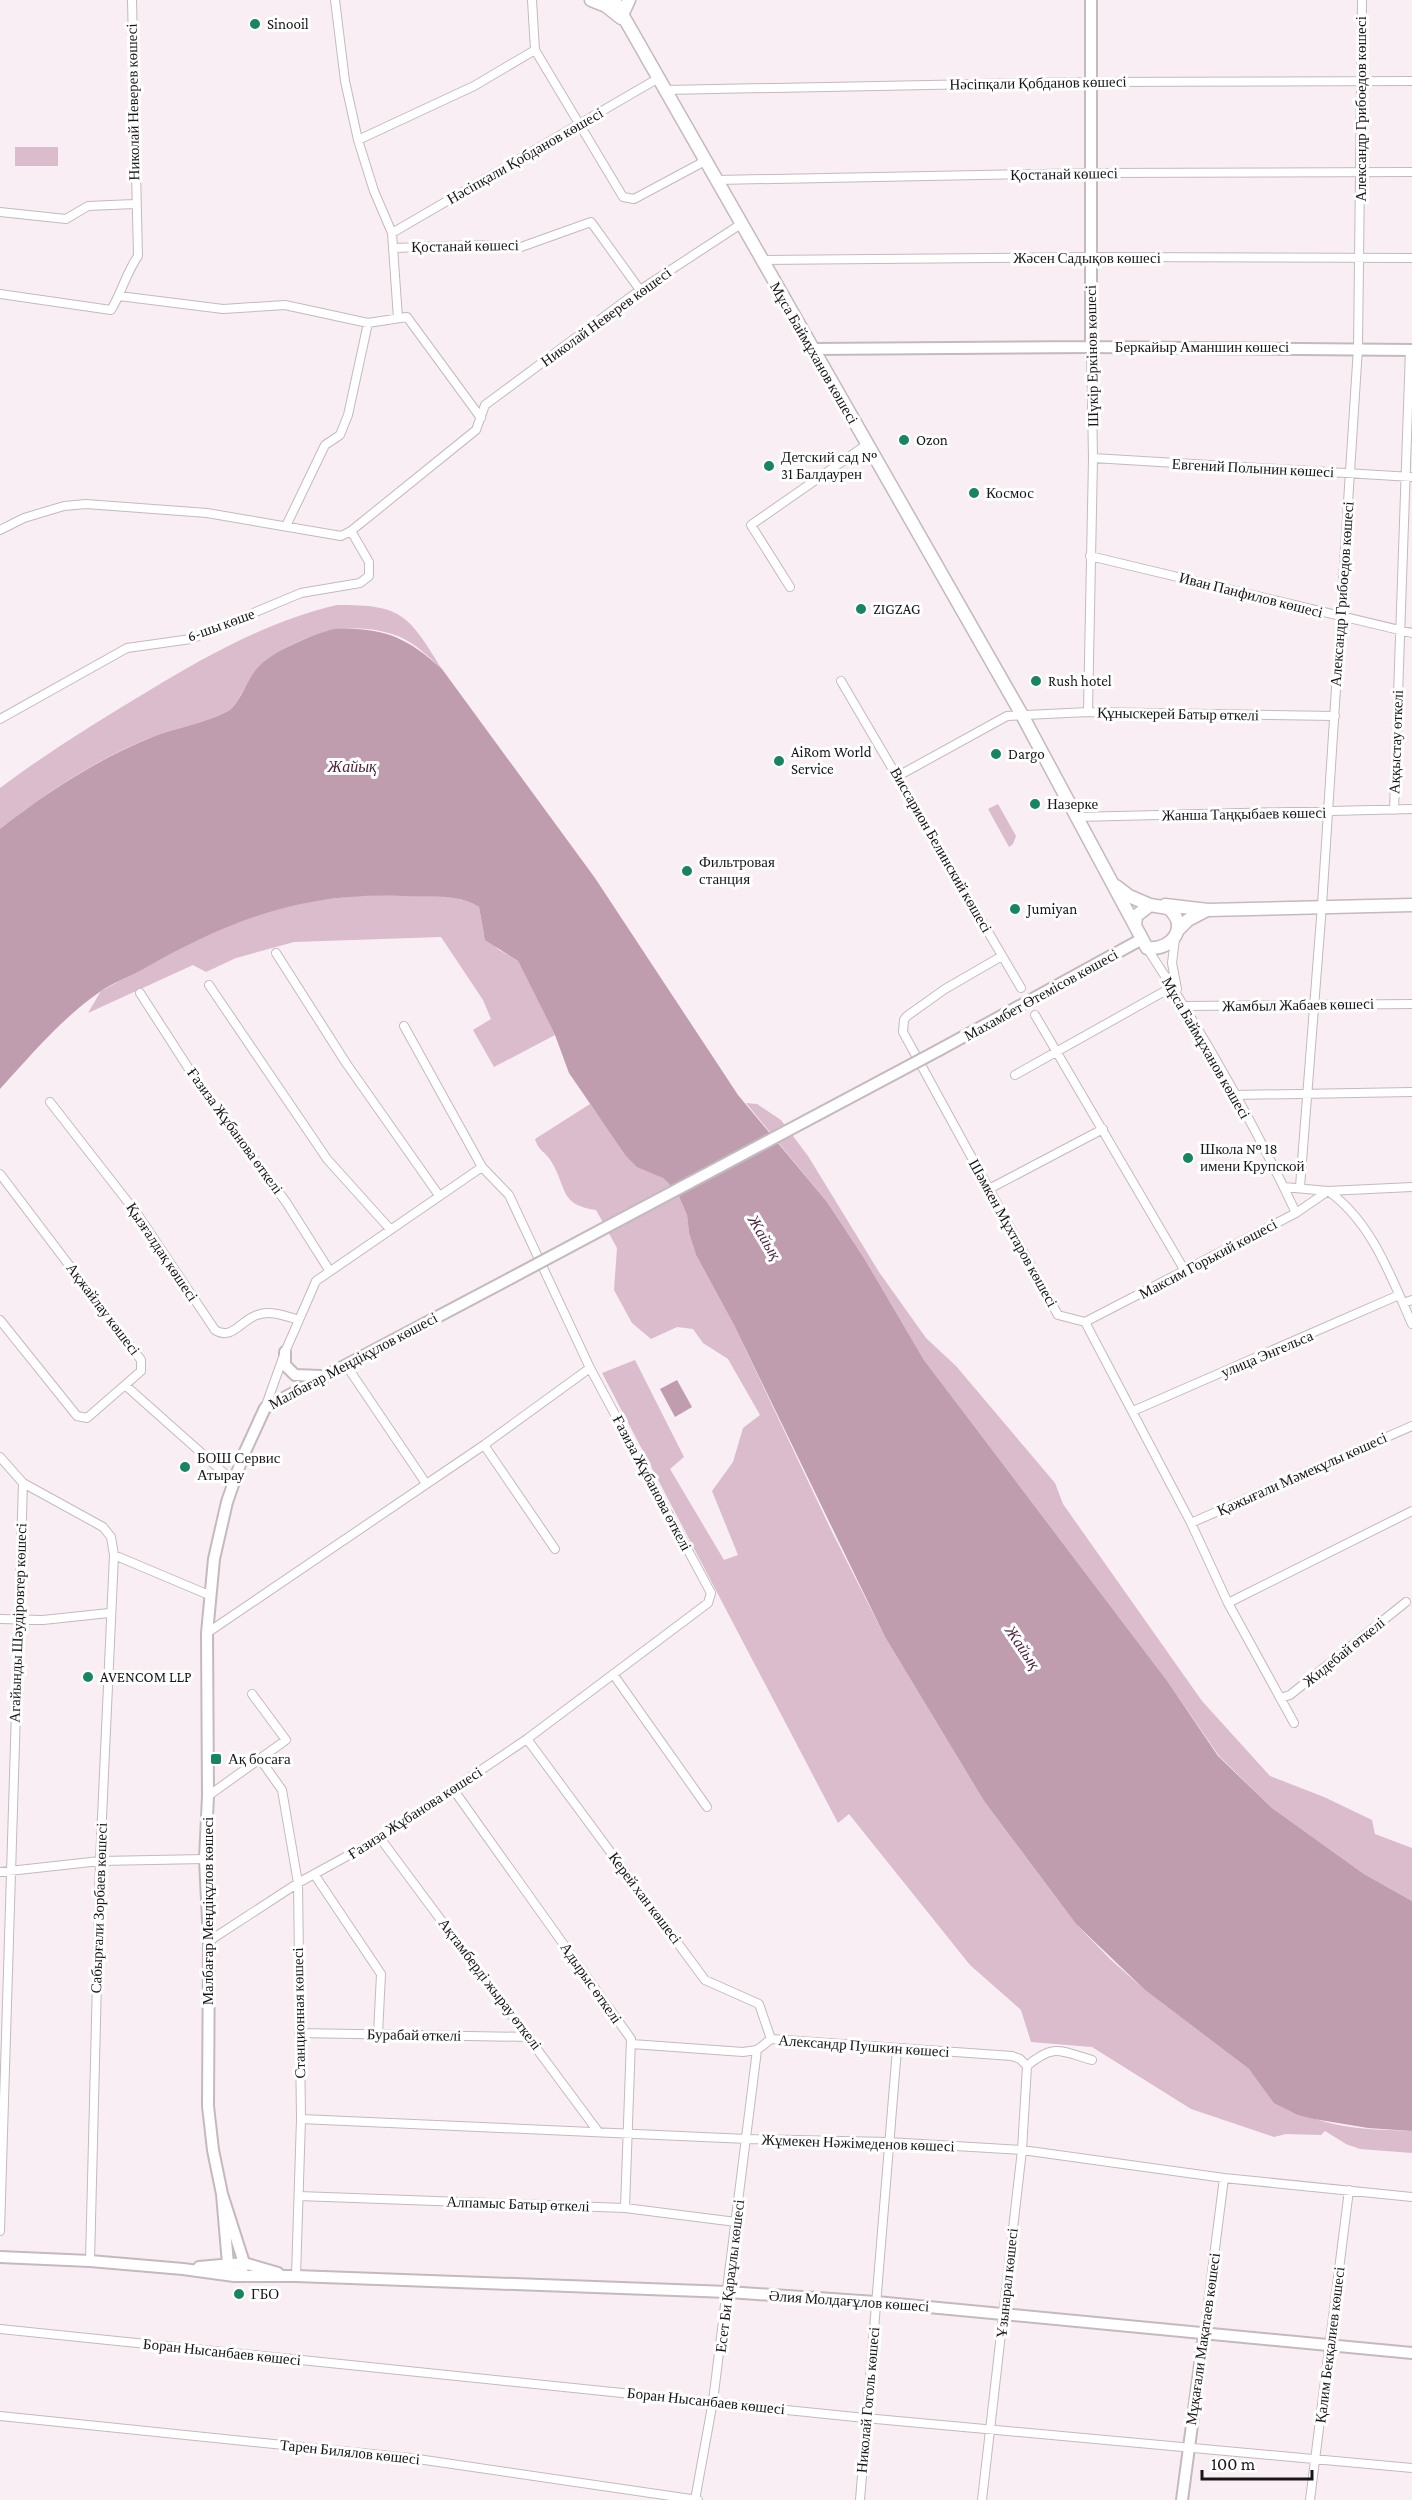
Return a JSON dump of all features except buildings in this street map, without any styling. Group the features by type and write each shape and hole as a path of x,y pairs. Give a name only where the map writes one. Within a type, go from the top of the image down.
{"main road":[{"path":"591,0 606,6 625,19 629,0"},
{"name":"Мұса Баймұханов көшесі","path":"614,0 1022,715 1135,926"},
{"path":"1081,0 1091,16 1101,0"},
{"name":"Шүкір Еркінов көшесі","path":"1091,0 1089,82 1091,347"},
{"name":"Беркайыр Аманшин көшесі","path":"813,349 1091,347 1411,350"},
{"path":"1111,882 1129,896 1150,905 1136,916 1135,926 1145,944"},
{"name":"Махамбет Өтемісов көшесі","path":"1150,905 1208,910 1412,904"},
{"path":"1164,905 1176,917 1176,934"},
{"name":"Махамбет Өтемісов көшесі","path":"509,1279 939,1050 1145,944 1162,948 1188,920 1208,910"},
{"name":"Малбағар Меңдіқұлов көшесі","path":"244,2263 231,2236 213,2151 208,2106 209,1941 205,1859 208,1796 207,1633 214,1559 234,1482 265,1408 509,1279"},
{"path":"285,1352 285,1365 295,1375 324,1376"},
{"path":"183,2269 209,2262 218,2256 231,2236 262,2267"},
{"name":"Малбағар Меңдіқұлов көшесі","path":"231,2236 228,2264 234,2276"},
{"name":"Әлия Молдағұлов көшесі","path":"0,2257 90,2261 234,2276 296,2276 728,2292 876,2302 1412,2354"},
{"path":"234,2276 242,2271 244,2263"},
{"name":"Әлия Молдағұлов көшесі","path":"183,2269 244,2263 284,2276"},
{"name":"Мұқағали Мақатаев көшесі","path":"1182,2500 1204,2335"}],"street":[{"name":"Николай Неверев көшесі","path":"119,296 125,275 138,256 134,204 132,0"},
{"path":"334,0 345,81 358,140 374,191 392,233 398,318"},
{"path":"532,0 535,50 623,197 634,199 705,161"},
{"name":"Александр Грибоедов көшесі","path":"1300,1187 1322,905 1358,348 1361,258 1362,0"},
{"path":"358,140 474,86 535,50"},
{"name":"Нәсіпқали Қобданов көшесі","path":"392,233 580,124 661,85 1412,81"},
{"name":"Қостанай көшесі","path":"717,180 1090,173 1412,172"},
{"path":"0,212 66,219 88,206 134,204"},
{"name":"Қостанай көшесі","path":"394,248 477,245 521,247 591,222 640,290"},
{"name":"Николай Неверев көшесі","path":"351,531 476,430 485,405 640,290 741,224"},
{"name":"Жәсен Садықов көшесі","path":"762,260 1091,257 1412,258"},
{"path":"0,294 111,310 119,296 223,309 285,305 368,323 398,318 410,319 481,418"},
{"path":"286,526 325,445 340,435 368,323"},
{"name":"Шүкір Еркінов көшесі","path":"1088,712 1093,458 1091,347"},
{"name":"Аққыстау өткелі","path":"1394,810 1400,630 1409,477 1411,350"},
{"path":"790,586 751,525 867,445"},
{"name":"Евгений Полынин көшесі","path":"1093,458 1409,477"},
{"path":"0,530 24,518 64,506 86,504 207,513 331,536 341,536 351,531"},
{"name":"6-шы көше","path":"0,720 127,648 191,639 301,593 360,583 369,576 369,562 351,531"},
{"name":"Иван Панфилов көшесі","path":"1090,556 1412,633"},
{"name":"Виссарион Белинский көшесі","path":"841,681 1021,988"},
{"name":"Құныскерей Батыр өткелі","path":"898,776 1007,716 1088,712 1335,716"},
{"name":"Жанша Таңқыбаев көшесі","path":"1076,817 1328,813 1412,809"},
{"path":"1176,934 1172,963 1182,1003"},
{"name":"Мұса Баймұханов көшесі","path":"1145,944 1235,1095 1296,1213"},
{"path":"276,953 346,1063 438,1194"},
{"name":"Шәмкен Мұхтаров көшесі","path":"1002,956 945,989 907,1016 903,1032 987,1190 1058,1315 1085,1322"},
{"path":"209,985 327,1159 390,1229"},
{"path":"1015,1075 1172,987"},
{"name":"Ғазиза Жұбанова өткелі","path":"140,993 198,1083 286,1202 329,1270"},
{"name":"Жамбыл Жабаев көшесі","path":"1182,1003 1412,1004"},
{"path":"1035,1015 1185,1271"},
{"name":"Ғазиза Жұбанова өткелі","path":"404,1026 482,1167 508,1195 590,1368 711,1593 711,1599"},
{"path":"1235,1095 1412,1092"},
{"name":"Қызғалдақ көшесі","path":"51,1102 138,1215 215,1330 228,1334 257,1315 275,1313 299,1320"},
{"path":"987,1190 1103,1129"},
{"path":"265,1408 285,1352 316,1281 438,1194 482,1167"},
{"name":"Ақжайлау көшесі","path":"0,1174 141,1360 141,1371 87,1418 77,1416 0,1320"},
{"path":"1284,1187 1329,1191 1412,1187"},
{"path":"1329,1191 1341,1200 1371,1235 1412,1324"},
{"name":"Максим Горький көшесі","path":"1085,1322 1296,1213 1329,1191"},
{"name":"улица Энгельса","path":"1133,1411 1399,1295"},
{"path":"1403,1303 1412,1300"},
{"path":"1085,1322 1191,1523 1228,1603 1294,1723"},
{"path":"346,1365 425,1482"},
{"path":"207,1633 425,1482 484,1445 590,1368"},
{"path":"125,1385 234,1482"},
{"name":"Қажығали Мәмекұлы көшесі","path":"1191,1523 1412,1426"},
{"path":"484,1445 555,1549"},
{"path":"0,1456 23,1484 103,1527 111,1537 114,1555 209,1595"},
{"name":"Агайынды Шәудіровтер көшесi","path":"0,2231 23,1484"},
{"path":"1228,1603 1412,1511"},
{"name":"Сабырғали Зорбаев көшесі","path":"90,2261 100,1861 109,1612 114,1555"},
{"name":"Ғазиза Жұбанова көшесі","path":"209,1941 298,1883 380,1838 527,1739 711,1599"},
{"name":"Жидебай өткелі","path":"1280,1698 1290,1695 1406,1602"},
{"path":"0,1619 18,1620 109,1612"},
{"path":"613,1674 707,1807"},
{"path":"208,1796 286,1740 252,1694"},
{"name":"Керей хан көшесі","path":"527,1739 705,1980 759,2004 771,2039"},
{"name":"Станционная көшесі","path":"260,1759 282,1790 298,1883 301,2120 296,2276"},
{"name":"Адырыс өткелі","path":"453,1789 632,2044"},
{"name":"Ақтамберді жырау өткелі","path":"380,1838 597,2130"},
{"path":"0,1872 100,1861 205,1859"},
{"path":"314,1874 381,1974 378,2034"},
{"name":"Бурабай өткелі","path":"299,2033 530,2037"},
{"name":"Александр Пушкин көшесі","path":"632,2044 757,2050 771,2039 1012,2056 1020,2059 1027,2066"},
{"path":"625,2208 632,2044"},
{"name":"Николай Гоголь көшесі","path":"860,2500 897,2049"},
{"name":"Есет Би Қараұлы көшесі","path":"696,2500 713,2402 728,2292 757,2050"},
{"path":"1027,2066 1047,2051 1056,2050 1092,2060"},
{"name":"Ұзынарал көшесі","path":"982,2500 1022,2150 1027,2066"},
{"name":"Жұмекен Нәжімеденов көшесі","path":"301,2120 597,2130 747,2139 888,2142 1022,2150 1224,2178 1412,2197"},
{"name":"Мұқағали Мақатаев көшесі","path":"1204,2335 1224,2178"},
{"name":"Қалим Бекқалиев көшесі","path":"1310,2500 1349,2190"},
{"name":"Алпамыс Батыр өткелі","path":"299,2196 625,2208 736,2222"},
{"name":"Боран Нысанбаев көшесі","path":"0,2329 865,2418 1412,2468"},
{"name":"Тарен Билялов көшесі","path":"0,2416 411,2458 696,2500"}],"shaded area":[{"path":"15,147 58,147 58,166 15,166"},
{"path":"337,605 377,607 402,617 421,637 442,669 410,642 380,631 344,629 308,637 275,654 260,665 230,710 202,722 155,736 114,754 55,789 0,829 0,788 55,749 172,677 240,640 288,620"},
{"path":"998,804 1016,836 1009,847 988,809"},
{"path":"374,894 443,896 457,898 479,907 484,935 499,950 518,961 555,1035 494,1067 473,1030 491,1019 483,1000 441,937 294,942 236,958 206,972 193,965 88,1013 101,991 193,941 257,914 312,901"},
{"path":"746,1103 757,1104 781,1120 808,1156 879,1272 926,1338 956,1366 1055,1483 1063,1504 1202,1701 1270,1776 1324,1797 1372,1820 1375,1834 1412,1848 1412,1901 1364,1874 1272,1808 1219,1756 1168,1682 924,1360 864,1258 827,1202"},
{"path":"590,1104 632,1162 663,1178 677,1192 687,1215 689,1233 696,1255 734,1325 833,1534 885,1637 984,1801 1076,1924 1145,1990 1291,2104 1315,2119 1338,2125 1412,2131 1412,2153 1360,2149 1346,2144 1325,2131 1321,2135 1286,2134 1274,2137 1191,2109 1092,2047 1031,2042 1021,2010 970,1965 849,1814 838,1823 602,1373 635,1360 684,1457 670,1469 724,1560 738,1555 712,1491 733,1462 743,1428 760,1415 728,1359 703,1343 693,1329 677,1327 651,1339 632,1323 614,1290 617,1248 596,1210 584,1208 570,1199 551,1161 538,1147 535,1139"}],"water":[{"name":"Жайық","path":"334,629 367,630 393,636 417,649 442,669 595,878 738,1095 827,1202 864,1258 924,1360 1168,1682 1218,1756 1272,1808 1364,1874 1412,1901 1412,2131 1368,2128 1314,2119 1298,2115 1274,2103 1249,2069 1145,1990 1076,1924 984,1801 885,1637 734,1325 696,1255 689,1233 687,1215 677,1192 663,1178 637,1167 626,1156 569,1073 555,1035 518,961 485,940 479,907 462,900 443,897 368,896 301,904 238,923 177,951 101,991 61,1024 0,1089 0,829 55,789 94,765 155,736 202,722 230,710 254,672 265,661 294,644"},
{"path":"677,1380 692,1407 675,1417 660,1389"}],"place":[{"name":"Sinooil","path":"255,24"},
{"name":"Ozon","path":"904,440"},
{"name":"Детский сад № 31 Балдаурен","path":"769,466"},
{"name":"Космос","path":"974,493"},
{"name":"ZIGZAG","path":"861,609"},
{"name":"Rush hotel","path":"1036,681"},
{"name":"Dargo","path":"996,754"},
{"name":"AiRom World Service","path":"779,761"},
{"name":"Назерке","path":"1035,804"},
{"name":"Фильтровая станция","path":"687,871"},
{"name":"Jumiyan","path":"1015,909"},
{"name":"Школа № 18 имени Крупской","path":"1188,1158"},
{"name":"БОШ Сервис Атырау","path":"185,1467"},
{"name":"AVENCOM LLP","path":"88,1677"},
{"name":"Ақ босаға","path":"216,1759"},
{"name":"ГБО","path":"239,2294"}]}
